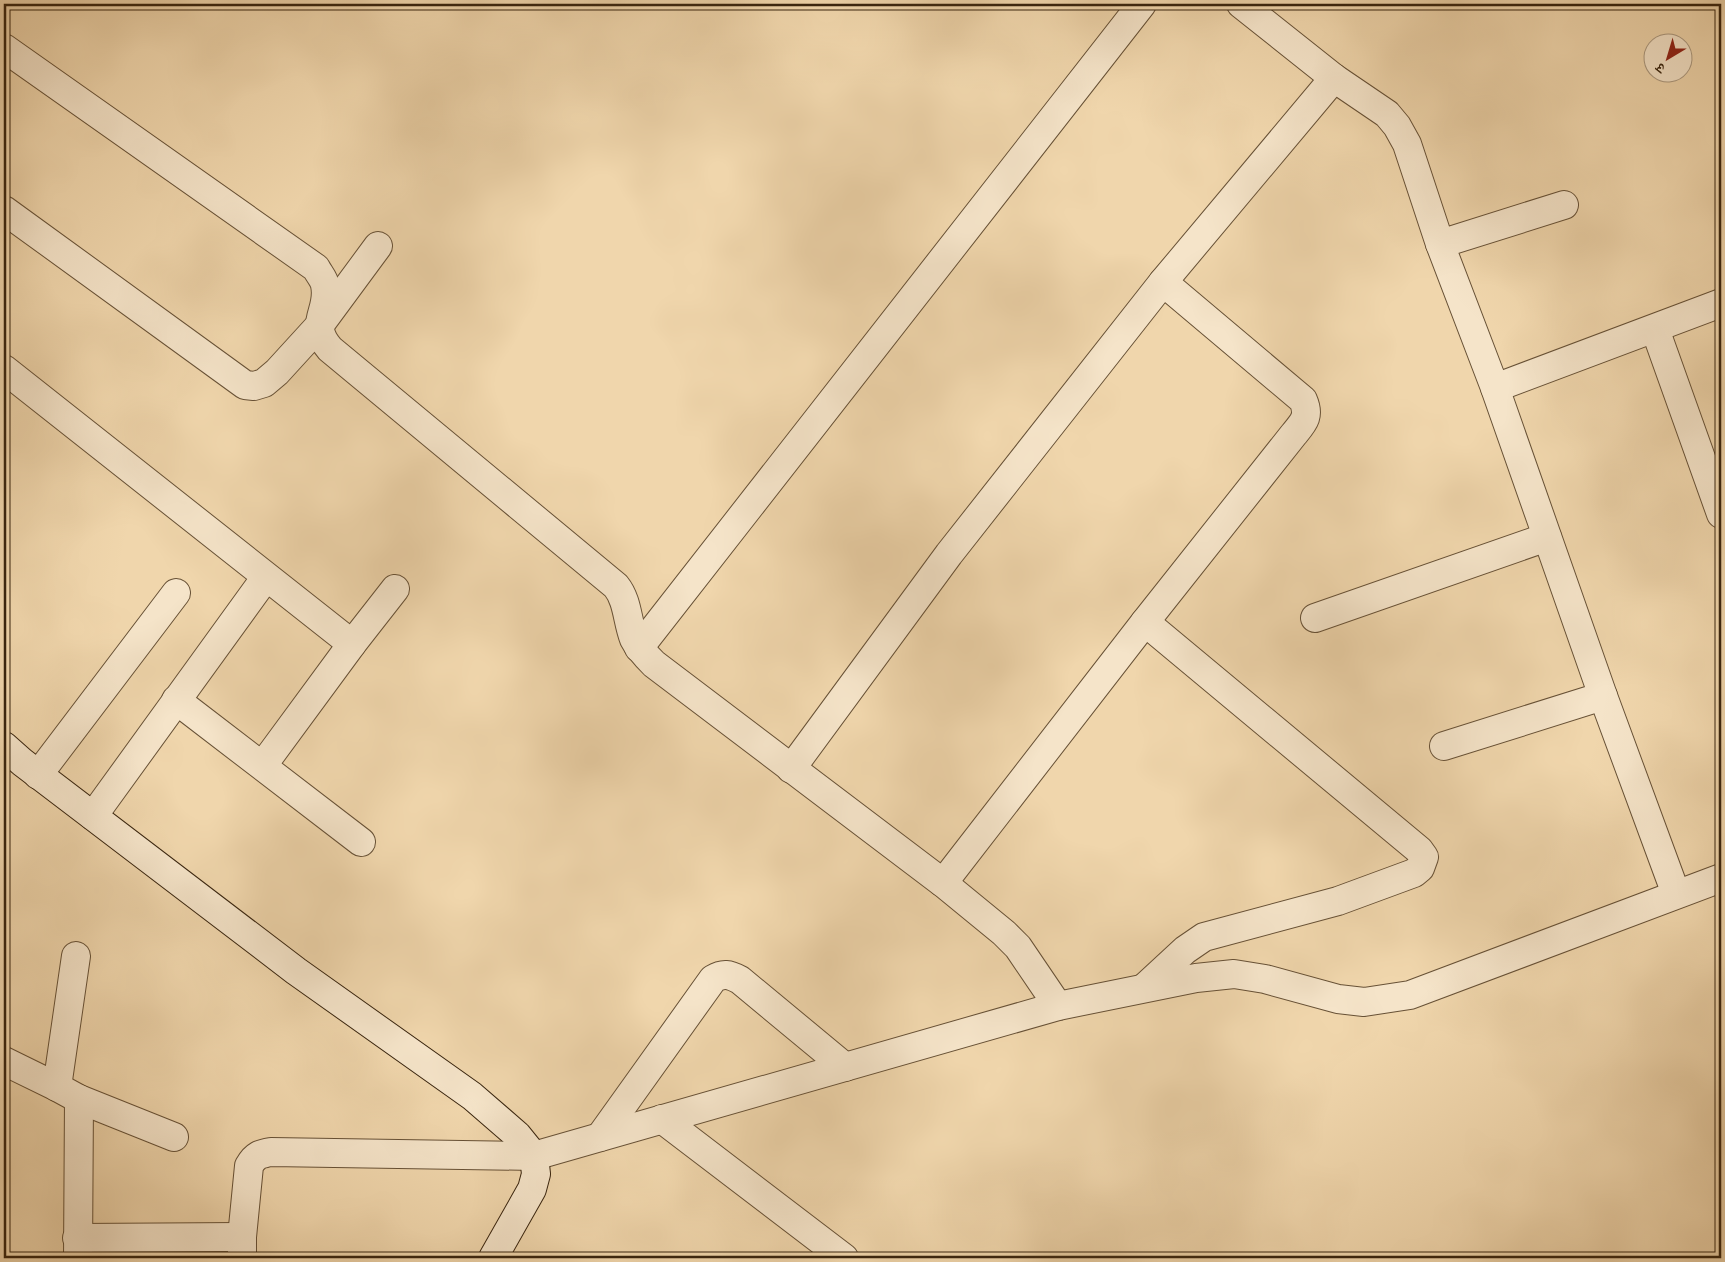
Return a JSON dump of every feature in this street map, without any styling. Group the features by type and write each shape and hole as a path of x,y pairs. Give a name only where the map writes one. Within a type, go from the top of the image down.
{"street":[{"path":"639,648 1142,4"},
{"path":"1240,4 1334,78 1387,114 1397,126 1407,144 1440,244 1495,388 1603,696 1676,894"},
{"path":"4,48 316,268 326,286 318,326 323,342 330,349 616,586 622,593 634,638 639,648 654,664 943,883 1004,934 1018,947 1058,1006"},
{"path":"791,769 950,554 1163,282 1334,78"},
{"path":"1440,244 1564,205"},
{"path":"4,210 245,386 264,383 277,372 318,326 378,246"},
{"path":"943,883 1307,416 1307,408 1303,400 1163,282"},
{"path":"1495,388 1721,303"},
{"path":"1655,329 1721,514"},
{"path":"4,369 352,644"},
{"path":"1315,618 1547,538"},
{"path":"93,816 266,577"},
{"path":"263,765 352,644 395,590"},
{"path":"38,775 176,593"},
{"path":"1145,622 1419,850 1424,857 1420,868 1414,873 1338,901 1204,937 1185,950 1145,987"},
{"path":"1444,746 1603,696"},
{"path":"176,700 361,842"},
{"path":"4,746 38,775 296,971 472,1096 517,1135 534,1156 536,1174 532,1189 493,1258"},
{"path":"76,956 68,1093 78,1248 242,1248 249,1166 254,1157 260,1154 271,1152 534,1156 1058,1006 1196,978 1234,974 1265,979 1338,999 1364,1002 1388,999 1410,994 1721,878"},
{"path":"600,1137 713,979 721,974 730,975 740,980 845,1067"},
{"path":"4,1061 68,1093 174,1137"},
{"path":"662,1119 844,1258"}]}
